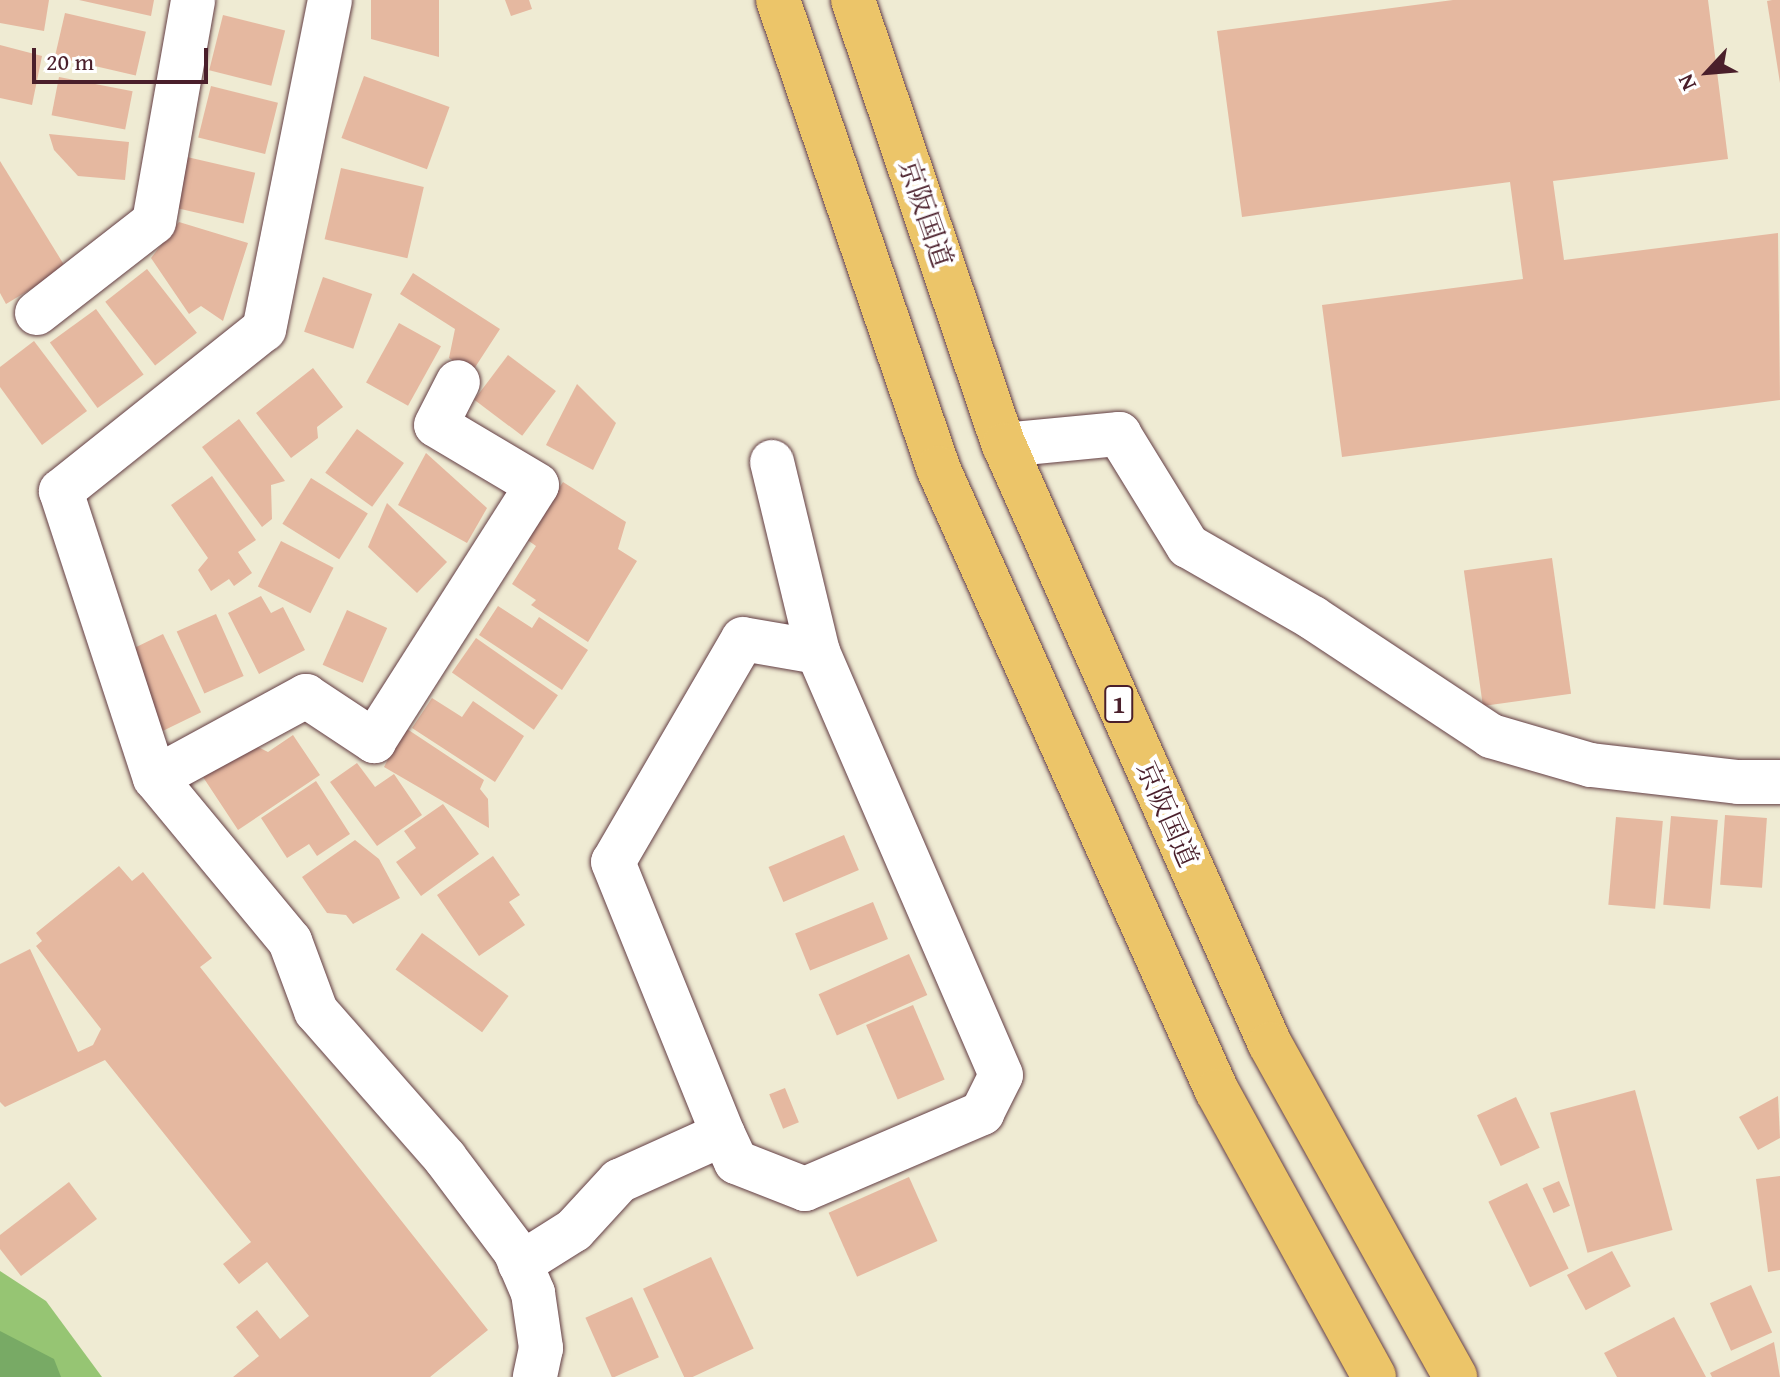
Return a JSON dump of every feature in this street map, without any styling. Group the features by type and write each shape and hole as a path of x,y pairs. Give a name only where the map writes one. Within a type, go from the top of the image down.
{"highway":[{"path":"778,0 938,468 1217,1091 1374,1377"},
{"name":"京阪国道","path":"853,0 1004,445 1270,1044 1455,1377"}],"street":[{"path":"37,313 154,222 193,0"},
{"path":"330,0 264,329 61,491 155,778 290,941 316,1011 445,1158 520,1264 533,1293 541,1348 535,1377"},
{"path":"155,778 306,696 374,741 537,485 436,425 458,382"},
{"path":"1004,445 1119,434 1188,546 1313,618 1491,736 1591,765 1738,782 1780,782"},
{"path":"772,462 818,652 1001,1075 982,1113 805,1189 736,1162 613,862 743,639 818,652"},
{"path":"520,1264 574,1230 619,1181 723,1134"}],"green space":[{"path":"0,1271 46,1301 102,1377 0,1377"},
{"path":"0,1331 54,1359 61,1377 0,1377"}],"building":[{"path":"0,0 49,0 44,31 0,23"},
{"path":"79,0 154,0 151,16"},
{"path":"371,0 439,0 439,57 371,39"},
{"path":"505,0 529,0 532,9 511,16"},
{"path":"1453,0 1708,0 1728,159 1553,181 1564,260 1778,233 1780,400 1342,457 1322,305 1523,279 1510,182 1242,217 1217,31"},
{"path":"1780,0 1780,83 1767,1"},
{"path":"65,13 146,32 136,76 55,57"},
{"path":"223,15 285,30 271,86 209,70"},
{"path":"0,45 42,56 32,105 0,98"},
{"path":"364,76 450,107 427,169 341,138"},
{"path":"59,77 133,91 125,130 52,115"},
{"path":"211,86 278,103 265,154 198,137"},
{"path":"49,134 129,142 125,180 78,176 54,150"},
{"path":"187,157 255,173 244,223 175,208"},
{"path":"0,161 66,268 6,304 0,293"},
{"path":"341,168 424,187 407,258 325,239"},
{"path":"179,222 248,243 223,321 201,306 189,314 151,258"},
{"path":"147,269 197,333 155,365 105,302"},
{"path":"413,273 500,329 472,372 449,358 455,329 400,294"},
{"path":"323,277 372,294 353,349 304,332"},
{"path":"96,309 144,375 97,408 50,343"},
{"path":"399,323 441,346 408,406 366,382"},
{"path":"34,341 87,411 42,445 0,387 0,367"},
{"path":"508,355 556,391 522,436 474,400"},
{"path":"313,368 343,407 317,427 318,438 291,458 256,413"},
{"path":"577,384 616,423 593,470 546,445"},
{"path":"239,419 285,481 271,485 272,519 262,527 202,447"},
{"path":"357,429 404,463 372,507 325,473"},
{"path":"426,453 487,508 467,543 398,505"},
{"path":"212,476 256,540 238,552 252,573 234,586 229,579 211,591 198,570 208,558 171,505"},
{"path":"311,478 368,514 339,559 282,524"},
{"path":"563,482 626,522 618,549 637,561 588,642 531,605 536,600 512,584 536,546 526,539"},
{"path":"387,503 447,562 417,593 368,547"},
{"path":"281,541 334,568 310,613 258,586"},
{"path":"1552,558 1571,694 1483,706 1464,570"},
{"path":"261,596 271,613 283,607 305,650 259,674 228,613"},
{"path":"498,606 532,628 539,617 588,650 562,690 479,635"},
{"path":"347,610 387,628 363,683 323,665"},
{"path":"216,614 244,676 204,694 177,631"},
{"path":"163,634 201,712 158,733 120,655"},
{"path":"476,638 558,695 534,730 452,672"},
{"path":"432,698 462,717 473,701 524,736 495,782 412,728"},
{"path":"404,727 484,780 480,789 488,799 489,828 384,767"},
{"path":"293,735 320,775 238,830 203,777 252,744 268,752"},
{"path":"357,763 375,787 394,774 422,815 377,846 330,782"},
{"path":"316,781 350,834 317,856 309,844 287,858 261,818"},
{"path":"443,804 479,854 421,896 396,862 416,848 404,831"},
{"path":"1725,815 1767,818 1762,888 1720,885"},
{"path":"1671,816 1718,820 1710,909 1663,905"},
{"path":"1616,817 1663,821 1655,909 1608,905"},
{"path":"844,835 859,870 783,902 769,867"},
{"path":"355,840 379,859 400,898 353,924 346,915 327,913 302,877"},
{"path":"493,856 520,895 509,902 525,925 479,956 437,895"},
{"path":"119,866 132,881 143,872 212,958 200,967 488,1330 430,1377 233,1377 259,1356 236,1327 257,1310 280,1339 309,1316 267,1262 239,1284 223,1264 251,1242 105,1060 5,1107 0,1102 0,964 30,949 78,1052 93,1045 101,1029 36,946 42,941 36,933"},
{"path":"873,902 888,939 810,971 795,933"},
{"path":"422,933 509,996 482,1032 396,969"},
{"path":"909,954 927,995 837,1035 819,994"},
{"path":"913,1005 945,1080 898,1099 866,1025"},
{"path":"785,1088 799,1122 783,1129 769,1094"},
{"path":"1635,1090 1673,1230 1588,1253 1550,1113"},
{"path":"1778,1096 1780,1138 1758,1150 1739,1117"},
{"path":"1516,1097 1540,1148 1501,1166 1477,1115"},
{"path":"1780,1176 1780,1270 1768,1272 1756,1179"},
{"path":"909,1177 937,1241 857,1277 829,1213"},
{"path":"1559,1181 1570,1206 1554,1213 1543,1188"},
{"path":"69,1182 97,1219 21,1276 0,1249 0,1235"},
{"path":"1527,1183 1569,1268 1530,1287 1488,1202"},
{"path":"1612,1251 1631,1286 1586,1310 1567,1275"},
{"path":"711,1257 754,1349 693,1377 684,1377 643,1289"},
{"path":"1751,1285 1772,1333 1731,1351 1710,1303"},
{"path":"632,1297 659,1357 612,1377 585,1318"},
{"path":"1674,1317 1706,1377 1617,1377 1604,1353"},
{"path":"1774,1342 1780,1377 1712,1377 1710,1373"}]}
